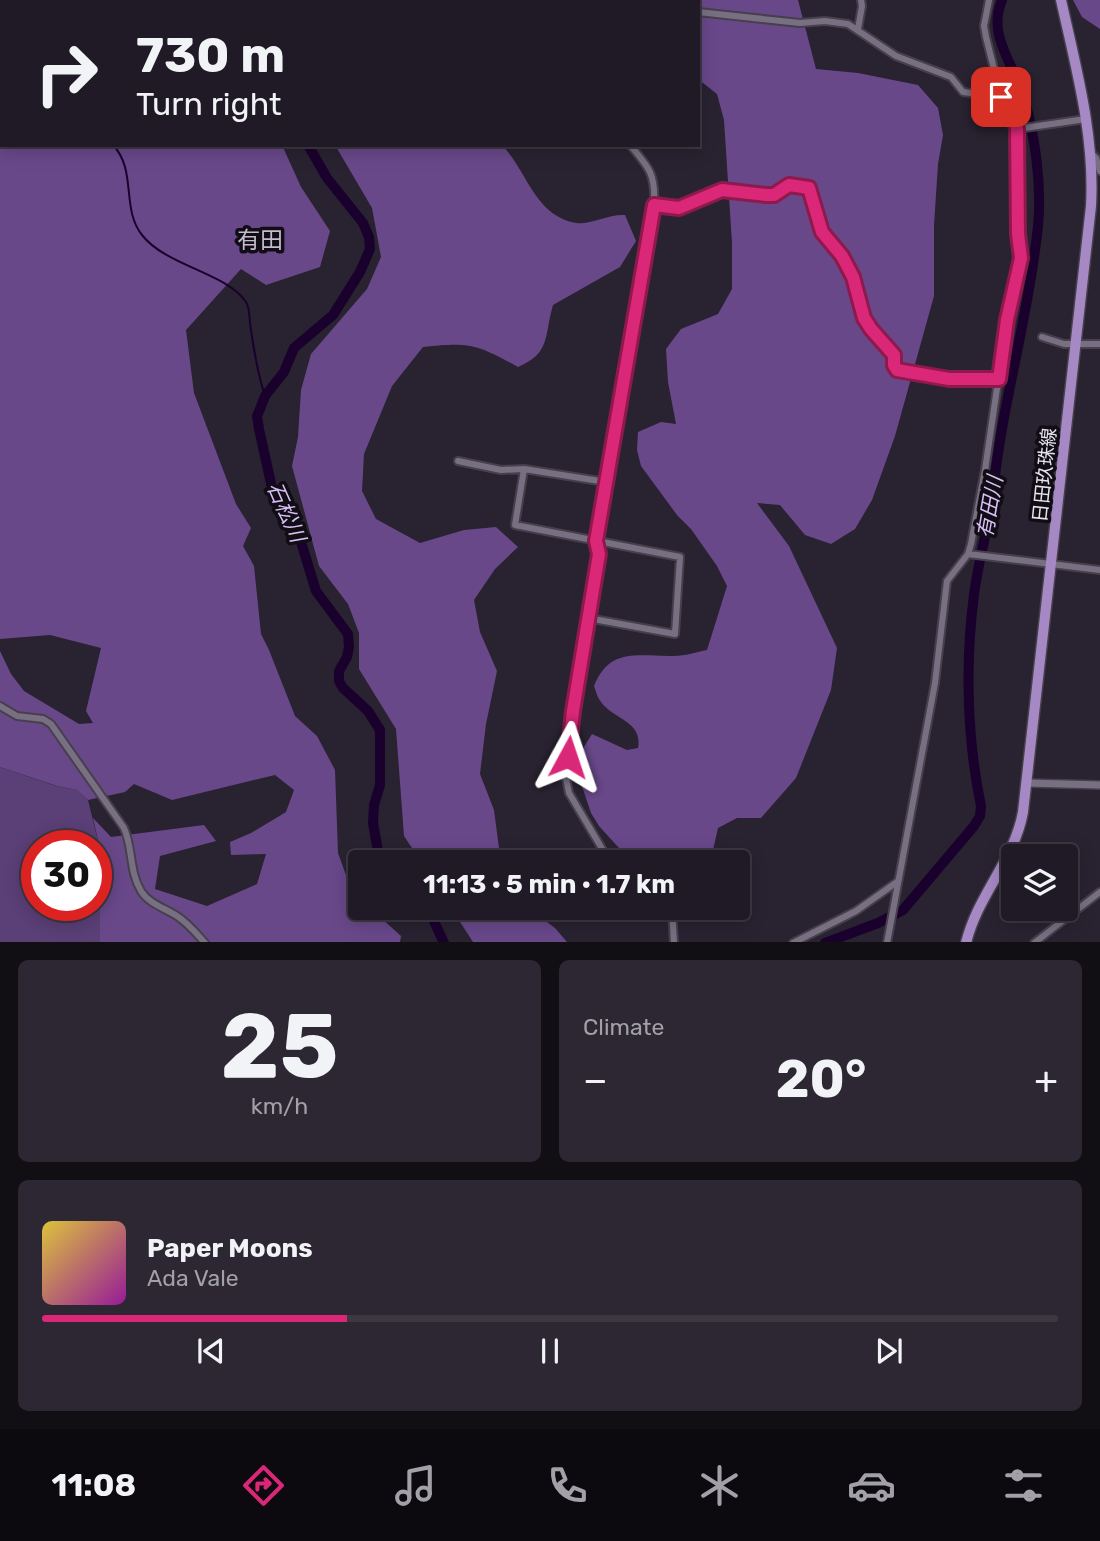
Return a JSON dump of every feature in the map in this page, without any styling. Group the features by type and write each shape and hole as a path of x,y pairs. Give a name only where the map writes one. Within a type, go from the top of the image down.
{"main road":[{"name":"日田玖珠線","path":"966,942 976,913 1016,842 1028,783 1091,206 1091,153 1062,0"}],"street":[{"path":"887,942 934,683 947,581 968,554 985,470 1007,320 1021,258 1018,234 1017,129 1014,118 1001,97 984,26 989,0"},
{"path":"858,29 863,2"},
{"path":"700,12 800,23 837,21 858,29 896,55 951,77 963,92 1001,97"},
{"path":"1017,129 1086,119"},
{"path":"603,850 567,787 573,711 599,554 596,541 654,205 654,178 648,166 632,147"},
{"path":"1091,153 1096,158 1100,171"},
{"path":"654,205 679,208 722,190 774,195 789,185 804,186 811,192 822,232 842,256 853,277 864,318 894,355 897,370 949,379 999,379"},
{"path":"1042,337 1064,344 1100,344"},
{"path":"458,461 501,470 524,469 606,482"},
{"path":"524,469 515,525 680,557 675,634 587,618"},
{"path":"968,554 1100,570"},
{"path":"0,706 17,716 43,719 51,724 124,828 128,837 132,869 140,890 154,904 185,922 204,942"},
{"path":"1028,783 1100,785"},
{"path":"795,942 856,911 896,884"},
{"path":"1035,942 1100,892"},
{"path":"673,920 674,942"}],"shaded area":[{"path":"700,0 798,0 816,69 858,73 918,85 938,108 943,135 934,225 934,296 895,436 872,500 855,529 831,544 805,535 780,505 757,503 789,546 837,648 831,690 796,778 761,818 737,818 718,828 713,850 622,850 599,826 591,813 581,783 577,758 592,734 627,750 638,748 638,739 632,726 598,698 594,686 601,673 617,659 638,655 678,656 707,650 727,586 717,566 691,529 677,515 641,466 637,450 638,432 661,422 676,424 668,382 666,349 681,329 718,314 732,289 732,243 724,120 717,94 700,81"},
{"path":"1073,0 1100,0 1100,29 1082,17"},
{"path":"0,147 283,147 301,187 330,231 320,267 266,285 241,269 186,330 194,393 236,504 251,528 243,546 254,566 261,634 295,716 317,736 335,770 338,853 348,880 348,920 383,920 401,936 400,942 100,942 100,921 112,921 112,837 204,825 216,841 160,856 155,889 207,906 257,884 266,854 231,855 230,842 286,812 294,790 275,775 172,800 134,784 125,792 88,800 77,790 0,767 0,651 11,674 24,691 79,724 93,723 86,711 101,648 50,635 0,639"},
{"path":"336,147 504,147 541,202 551,212 576,223 625,215 636,241 620,267 553,305 547,335 541,349 529,362 518,367 473,346 423,347 392,386 364,454 362,491 376,519 420,543 464,530 496,527 518,547 495,569 474,600 480,632 497,671 486,724 480,774 494,810 499,850 413,850 404,836 396,729 359,669 359,633 348,604 319,566 292,466 298,437 301,390 311,354 367,289 381,257 372,208"},
{"path":"0,767 56,786 77,790 88,800 95,830 21,830 21,921 100,921 100,942 0,942"},
{"path":"93,818 104,830 96,830"},
{"path":"459,920 544,920 567,942 473,942"}],"waterway":[{"name":"有田川","path":"828,942 878,923 903,910 980,816 981,806 970,728 971,621 1001,435 1031,275 1039,210 1038,177 1031,126 1019,83 999,37 998,13 1002,0"},
{"path":"114,147 125,166 132,213 142,235 166,254 225,284 246,302 265,396"},
{"name":"石松川","path":"309,147 327,178 363,223 369,237 370,249 360,272 333,315 294,348 284,372 265,396 257,416 272,488 301,542 316,591 348,634 349,647 339,671 339,681 368,711 380,730 380,785 374,805 373,823 378,850"},
{"name":"石松川","path":"433,920 444,942"}],"district":[{"name":"有田","path":"260,240"}],"route":[{"path":"568,757 587,618 599,554 596,541 654,205 679,208 714,192 730,189 751,194 774,195 789,185 809,188 822,232 842,256 853,277 864,318 894,355 897,370 949,379 999,379 1007,320 1021,258 1018,234 1017,129 1014,118 1001,97"}]}
